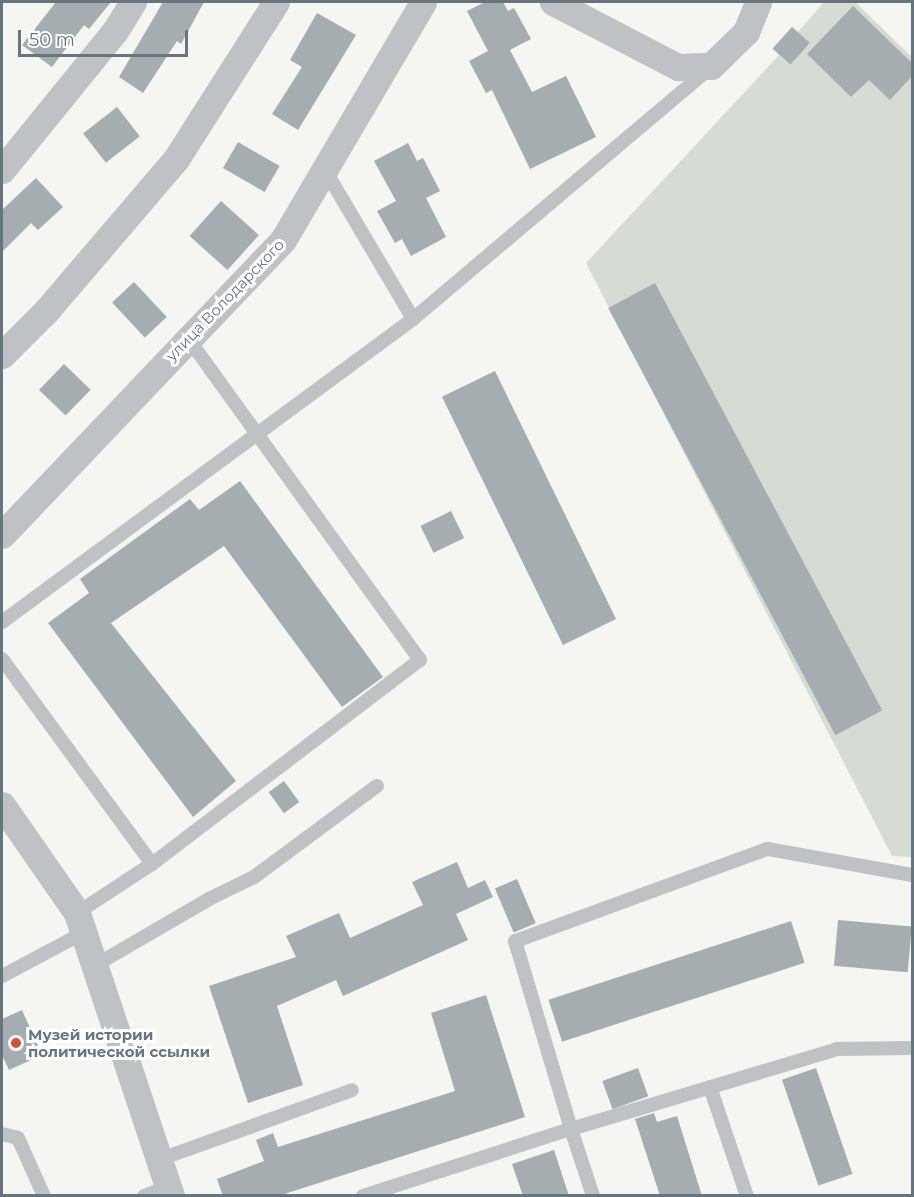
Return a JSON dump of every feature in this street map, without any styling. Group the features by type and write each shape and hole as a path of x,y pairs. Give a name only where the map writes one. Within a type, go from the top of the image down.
{"street":[{"path":"2,170 115,31 133,2"},
{"path":"2,355 47,310 177,159 276,2"},
{"name":"улица Володарского","path":"2,535 283,240 423,2"},
{"path":"554,2 678,67 711,66 746,32 760,3"},
{"path":"2,805 80,923 158,1160 161,1193"}],"lane":[{"path":"2,622 256,432 413,319 711,66"},
{"path":"325,170 413,319"},
{"path":"2,976 80,923 152,864 420,660 188,338"},
{"path":"2,659 152,864"},
{"path":"94,966 209,899 254,877 377,786"},
{"path":"593,1196 515,941 767,849 912,875"},
{"path":"363,1196 571,1129 837,1050 912,1048"},
{"path":"710,1087 747,1196"},
{"path":"158,1160 352,1090"},
{"path":"2,1134 18,1138 44,1196"}],"shaded area":[{"path":"824,2 855,2 912,57 912,857 892,856 586,263 779,55 773,49 792,27 798,32"}],"building":[{"path":"56,2 111,2 89,29 84,25 52,67 22,45"},
{"path":"163,2 204,2 181,44 177,41 143,93 119,77"},
{"path":"485,2 503,2 508,11 514,8 531,39 510,50 532,92 566,76 596,137 530,169 492,90 486,93 469,61 488,51 467,11"},
{"path":"853,6 912,63 912,76 890,100 869,80 851,97 807,54"},
{"path":"317,13 356,35 298,130 272,114 302,67 290,60"},
{"path":"792,27 810,43 790,65 773,49"},
{"path":"117,107 140,136 106,163 83,133"},
{"path":"238,142 280,166 265,192 223,168"},
{"path":"408,143 417,161 423,158 440,191 426,198 446,237 411,256 402,239 395,243 377,211 396,201 374,161"},
{"path":"36,178 63,207 38,230 31,223 2,252 2,210"},
{"path":"221,201 259,235 227,270 190,236"},
{"path":"134,282 167,317 145,338 112,302"},
{"path":"655,283 882,710 835,735 608,308"},
{"path":"64,364 91,390 66,416 39,390"},
{"path":"495,371 616,619 563,645 442,397"},
{"path":"240,481 383,677 342,707 224,546 111,623 236,781 193,817 48,623 89,593 80,579 190,499 199,510"},
{"path":"451,511 464,538 434,553 420,526"},
{"path":"284,781 299,802 284,813 269,792"},
{"path":"457,862 468,888 485,880 493,897 456,914 468,940 343,996 336,980 277,1006 303,1085 248,1103 209,986 296,957 286,936 339,913 350,938 423,905 412,882"},
{"path":"517,879 536,923 514,933 495,888"},
{"path":"838,920 912,926 908,972 834,966"},
{"path":"791,921 805,963 562,1042 548,1000"},
{"path":"486,995 525,1117 278,1196 223,1196 217,1179 264,1161 256,1140 273,1133 278,1147 455,1091 431,1013"},
{"path":"22,1010 42,1055 9,1070 2,1055 2,1019"},
{"path":"638,1068 648,1096 613,1109 602,1081"},
{"path":"816,1068 852,1174 818,1186 782,1080"},
{"path":"654,1113 657,1122 677,1116 702,1196 660,1196 635,1119"},
{"path":"554,1150 569,1196 523,1196 512,1164"}],"place":[{"name":"Музей истории политической ссылки","path":"16,1043"}]}
